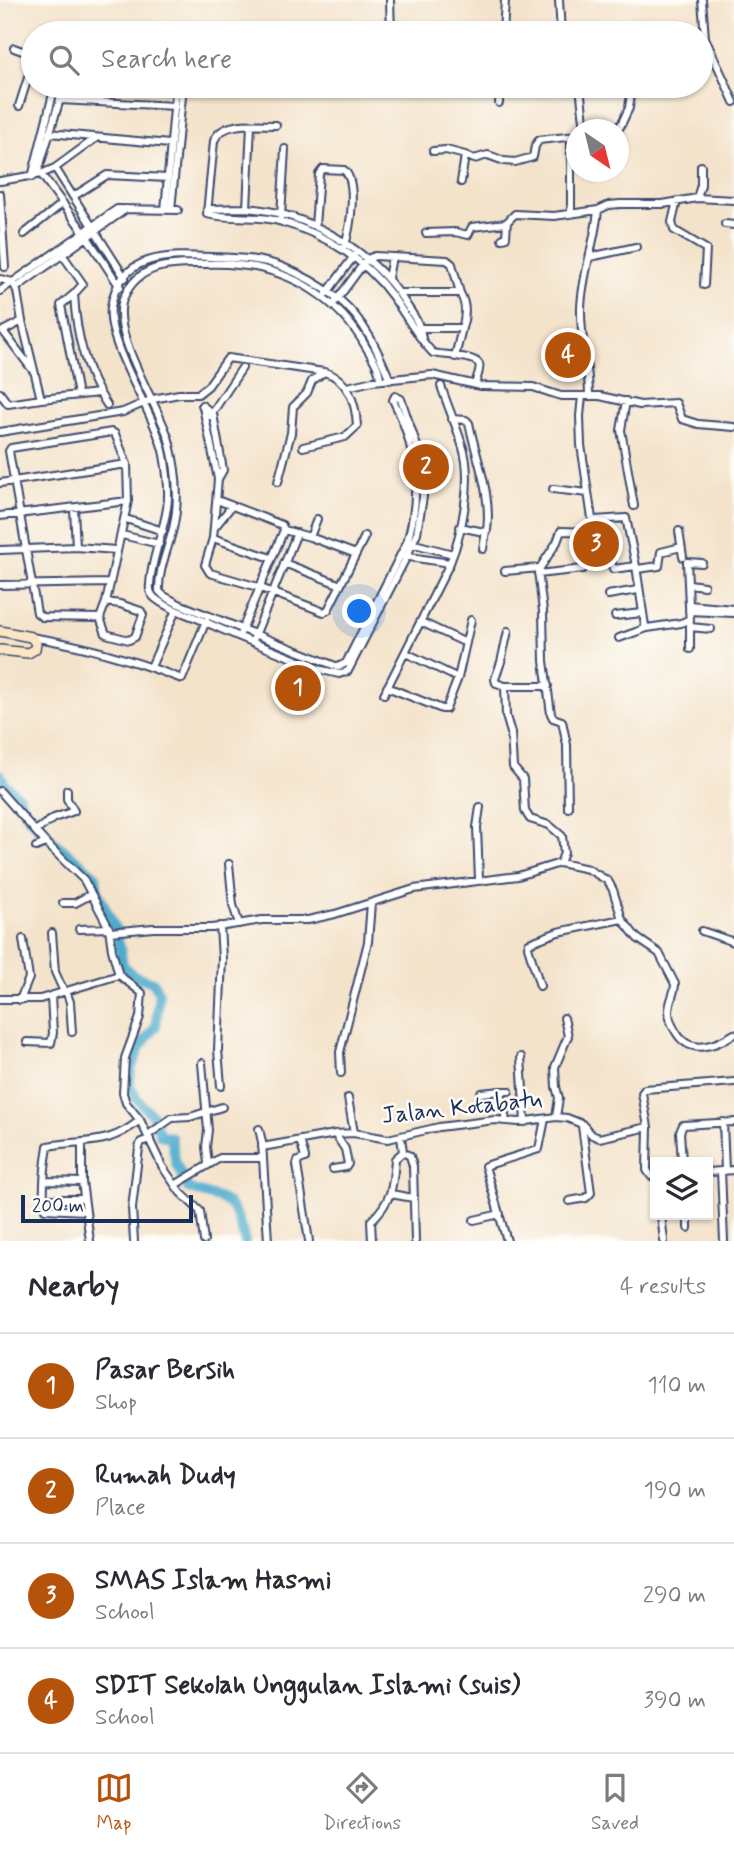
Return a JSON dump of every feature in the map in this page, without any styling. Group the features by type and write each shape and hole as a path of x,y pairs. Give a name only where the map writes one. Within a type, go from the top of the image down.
{"street":[{"path":"390,0 391,21"},
{"path":"504,21 505,0"},
{"path":"559,0 560,21"},
{"path":"702,0 704,21"},
{"path":"14,48 21,51"},
{"path":"713,56 734,102"},
{"path":"19,106 22,98"},
{"path":"37,176 53,98"},
{"path":"172,210 177,98"},
{"path":"172,210 168,178 170,144 179,98"},
{"path":"499,98 499,103"},
{"path":"581,98 584,119"},
{"path":"624,119 630,98"},
{"path":"37,176 60,100 177,106"},
{"path":"247,208 251,125"},
{"path":"276,125 225,128 216,134 207,213 280,218 344,247"},
{"path":"49,133 170,144"},
{"path":"433,151 446,150 474,159 488,155 507,162 522,161 533,157 539,140 566,136"},
{"path":"0,181 37,176 55,168 96,138"},
{"path":"280,218 285,149"},
{"path":"461,182 464,155"},
{"path":"697,198 701,186 701,166"},
{"path":"55,168 131,285"},
{"path":"315,226 319,174 323,169 344,170 348,174 351,189 349,233 344,247"},
{"path":"74,196 107,174 168,178"},
{"path":"37,176 63,203 125,295"},
{"path":"571,214 572,182"},
{"path":"0,197 5,267"},
{"path":"426,233 455,232 467,235 472,227 507,222 515,214 571,214 598,210 610,205 663,204 697,198 734,200"},
{"path":"677,201 672,222 674,230 705,247 707,251 704,285"},
{"path":"24,234 63,203"},
{"path":"207,209 247,208 315,226 387,278 399,293 422,339 433,353 478,362 476,381"},
{"path":"14,285 117,209 172,210"},
{"path":"568,808 568,745 562,721 552,716 544,661 539,571 561,531 594,532 580,433 585,396 581,312 598,210"},
{"path":"502,239 506,237 507,222"},
{"path":"726,224 734,225"},
{"path":"0,291 62,254 85,234"},
{"path":"590,257 636,247"},
{"path":"62,254 83,284 61,305 78,395"},
{"path":"384,377 370,335 326,294 300,275 280,267 231,257 171,255 155,257 139,265 118,286 111,312 113,330 124,360 145,402 162,446 167,468 167,509 150,589 156,599 176,610 335,667 346,663 404,556 410,543 421,509 422,475 417,446 401,399 395,396 393,400 409,440 416,477 410,543"},
{"path":"326,294 355,255"},
{"path":"387,278 392,257"},
{"path":"336,302 365,262 392,257 447,260 452,264 465,309 455,357"},
{"path":"365,262 418,329"},
{"path":"207,619 160,592 159,586 177,506 175,468 166,431 123,335 120,318 125,295 131,285 149,270 160,265 173,264 237,264 271,271 326,294"},
{"path":"0,279 14,285"},
{"path":"14,285 41,399"},
{"path":"390,293 460,293"},
{"path":"74,294 81,350 99,393 107,405"},
{"path":"22,321 1,332 36,373"},
{"path":"418,329 462,328"},
{"path":"71,352 81,350"},
{"path":"0,432 123,412 153,399 179,394 198,394 228,358 324,372 338,378 347,387 356,428 337,440 303,447"},
{"path":"205,419 214,414 242,368"},
{"path":"278,482 291,433 293,407 307,393 311,383 324,372"},
{"path":"347,387 384,377 432,375 481,386 533,387 561,396 585,396 640,405 676,403 682,419 698,424 734,427"},
{"path":"441,386 465,458 466,491 460,527 450,563 385,691 444,710 448,707 458,678 471,620"},
{"path":"0,393 8,404"},
{"path":"0,410 8,404 99,393"},
{"path":"626,401 621,430 634,506"},
{"path":"214,414 202,405 223,471 218,479 214,538 206,560 210,573 273,592 324,612 328,610 365,536"},
{"path":"214,414 215,443"},
{"path":"453,419 466,420 469,423 486,496 488,519 483,549"},
{"path":"100,618 39,615 9,452 11,448 112,432 116,434 127,464 128,502 100,618 106,634 129,640 136,636 143,615 141,611 106,602"},
{"path":"0,483 127,464"},
{"path":"553,489 588,493"},
{"path":"217,500 282,525 284,530"},
{"path":"0,516 128,502"},
{"path":"214,527 231,507"},
{"path":"74,509 76,547"},
{"path":"594,520 625,517 647,628"},
{"path":"126,519 171,533"},
{"path":"310,537 317,519"},
{"path":"460,527 486,531"},
{"path":"284,530 356,554"},
{"path":"240,632 284,530"},
{"path":"679,531 683,557"},
{"path":"254,638 298,533"},
{"path":"122,535 168,546"},
{"path":"605,535 613,569 659,566 661,552 681,547"},
{"path":"214,538 271,558"},
{"path":"410,543 453,554"},
{"path":"0,550 76,547 116,550"},
{"path":"404,556 450,563"},
{"path":"690,649 687,562 702,563"},
{"path":"284,563 341,585"},
{"path":"505,571 583,569"},
{"path":"0,585 109,583"},
{"path":"689,584 704,586"},
{"path":"608,595 638,590"},
{"path":"151,667 176,610"},
{"path":"619,638 647,628 665,627 689,611 734,611"},
{"path":"615,616 642,613"},
{"path":"0,631 88,648 182,679 207,619"},
{"path":"421,622 466,643"},
{"path":"690,627 711,629"},
{"path":"508,631 496,682 505,686 548,686"},
{"path":"30,636 36,641 36,646"},
{"path":"0,650 29,653 48,639"},
{"path":"406,653 458,678"},
{"path":"505,686 506,716 512,733 513,767 523,779 525,811 530,819 549,825 562,836 564,853 560,863"},
{"path":"38,829 74,811 67,798 67,790"},
{"path":"0,791 38,829 46,843 84,880 90,895 113,930 112,950 119,975 138,988 143,995 140,1017 125,1058 122,1086 126,1103 140,1120 162,1167 174,1185 200,1211 204,1241"},
{"path":"479,880 477,827 480,807"},
{"path":"36,847 46,843"},
{"path":"79,929 220,926 262,920 317,918 414,889 518,876 560,863 589,869 602,876 613,890 622,919 637,938 657,951 675,984 669,1016 681,1040 693,1047 703,1047 724,1041 734,1034"},
{"path":"229,864 233,905 239,924"},
{"path":"63,904 75,903 90,895"},
{"path":"341,1073 340,1052 368,942 370,903"},
{"path":"540,986 529,943 558,932 622,919"},
{"path":"220,926 222,959 218,1050 221,1086"},
{"path":"702,931 734,942"},
{"path":"52,933 55,972 70,1002 72,1032"},
{"path":"20,999 29,978 23,939"},
{"path":"0,999 51,996 119,975"},
{"path":"27,1042 51,1043 51,996"},
{"path":"556,1117 559,1101 555,1067 568,1037 564,1018"},
{"path":"521,1058 525,1122"},
{"path":"202,1063 208,1163"},
{"path":"204,1079 221,1077"},
{"path":"650,1174 647,1170 648,1127 642,1093 645,1089 734,1082"},
{"path":"501,1091 506,1121"},
{"path":"481,1093 509,1091"},
{"path":"348,1098 354,1133"},
{"path":"134,1241 132,1208 141,1142 173,1118 190,1117 222,1107"},
{"name":"Jalan Kotabatu","path":"262,1147 335,1134 354,1133 376,1138 401,1137 439,1126 499,1119 525,1122 567,1118 582,1124 592,1135 599,1138 648,1127"},
{"path":"507,1241 485,1166 539,1149 545,1119"},
{"path":"85,1210 44,1209 42,1190 46,1181 48,1146 82,1143 119,1135 140,1120"},
{"path":"723,1122 724,1241"},
{"path":"682,1157 680,1132 683,1125 734,1122"},
{"path":"569,1201 586,1198 591,1193 582,1124"},
{"path":"260,1129 268,1241"},
{"path":"332,1169 346,1167 348,1164 345,1150 335,1134"},
{"path":"372,1241 371,1221 382,1211 391,1194 395,1162 403,1152 401,1137"},
{"path":"300,1140 305,1158 298,1161 297,1165 309,1241"},
{"path":"82,1143 82,1182 90,1241"},
{"path":"403,1152 410,1156 412,1163 416,1211 415,1241"},
{"path":"174,1185 208,1163 224,1157 262,1158"},
{"path":"713,1172 734,1170"},
{"path":"46,1181 82,1182"},
{"path":"391,1194 413,1198"},
{"path":"43,1199 84,1199"},
{"path":"474,1220 500,1214"},
{"path":"662,1220 664,1241"},
{"path":"688,1220 688,1228"}],"waterway":[{"path":"0,774 5,784 19,797 28,817 43,833 96,876 98,892 117,932 123,965 133,975 153,982 159,993 156,1026 140,1047 131,1069 130,1086 137,1099 153,1116 160,1135 171,1137 176,1164 188,1188 223,1200 229,1205 238,1219 245,1241"}],"place":[{"name":"SDIT Sekolah Unggulan Islami (suis)","path":"568,355"},
{"name":"Rumah Dudy","path":"426,467"},
{"name":"SMAS Islam Hasmi","path":"596,544"},
{"name":"Pasar Bersih","path":"298,688"}]}
